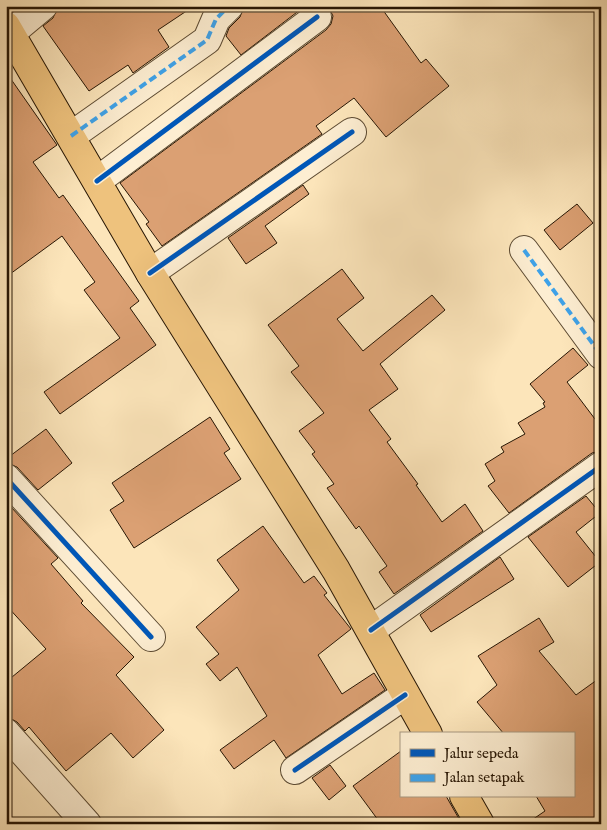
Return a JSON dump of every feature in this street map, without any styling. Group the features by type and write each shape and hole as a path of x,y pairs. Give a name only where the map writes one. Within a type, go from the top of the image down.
{"main road":[{"path":"8,32 150,273 294,500 371,630 427,732"},
{"path":"465,798 480,824"}],"street":[{"path":"8,32 43,6"},
{"path":"70,136 207,40 216,19 229,6"},
{"path":"97,181 317,17"},
{"path":"150,273 352,132"},
{"path":"524,250 601,355"},
{"path":"371,630 601,466"},
{"path":"6,478 151,638"},
{"path":"295,770 405,695"},
{"path":"6,733 87,824"}],"building":[{"path":"58,6 194,6 158,30 169,47 133,73 128,65 89,91 43,26 53,18"},
{"path":"244,6 305,6 241,55 226,36 229,28 240,17"},
{"path":"328,6 380,6 421,63 426,59 449,86 386,137 354,98 316,126 322,134 162,246 146,224 149,222 120,183 326,30 331,24 333,16"},
{"path":"6,72 57,145 33,162 59,198 63,195 139,301 130,308 156,345 60,414 44,392 120,338 84,290 95,282 62,236 6,277"},
{"path":"303,185 309,194 265,226 277,243 246,264 228,238"},
{"path":"577,204 593,223 560,250 544,230"},
{"path":"342,269 364,298 337,319 363,351 432,295 445,310 380,364 398,389 369,410 391,439 387,442 418,484 416,485 442,522 465,504 483,531 394,594 379,572 387,566 359,526 356,529 327,488 334,484 312,454 315,452 299,431 324,413 291,372 299,366 268,325"},
{"path":"573,348 588,365 567,382 601,427 601,451 592,453 509,513 488,486 495,481 485,464 504,452 501,447 525,434 518,423 545,407 543,403 545,402 530,384"},
{"path":"210,417 230,449 224,453 241,479 134,548 110,510 124,501 112,483"},
{"path":"46,429 72,463 38,490 17,467 6,463 6,459"},
{"path":"586,496 600,513 576,532 600,562 568,587 528,537"},
{"path":"11,507 58,558 51,564 83,601 81,603 134,657 116,675 164,730 133,758 111,733 66,771 29,727 25,731 17,722 6,716 6,682 46,649 6,605 6,511"},
{"path":"263,526 304,583 314,576 327,593 324,595 351,629 318,655 342,694 374,673 385,690 286,758 274,740 234,769 220,750 267,716 237,667 220,681 206,664 219,654 196,627 239,590 217,560"},
{"path":"500,557 514,579 431,632 420,615"},
{"path":"539,618 554,642 539,651 576,695 601,677 601,824 526,824 545,811 537,798 574,798 574,732 502,732 477,702 497,685 478,656"},
{"path":"400,752 400,798 447,798 462,824 381,824 353,786"},
{"path":"330,765 346,786 329,800 312,778"}],"marked path":[{"path":"71,136 207,40 216,19 229,6"},
{"path":"524,250 601,355"}],"cycle path":[{"path":"97,181 317,17"},
{"path":"150,273 352,132"},
{"path":"371,630 601,466"},
{"path":"6,478 151,637"},
{"path":"295,770 405,695"}]}
